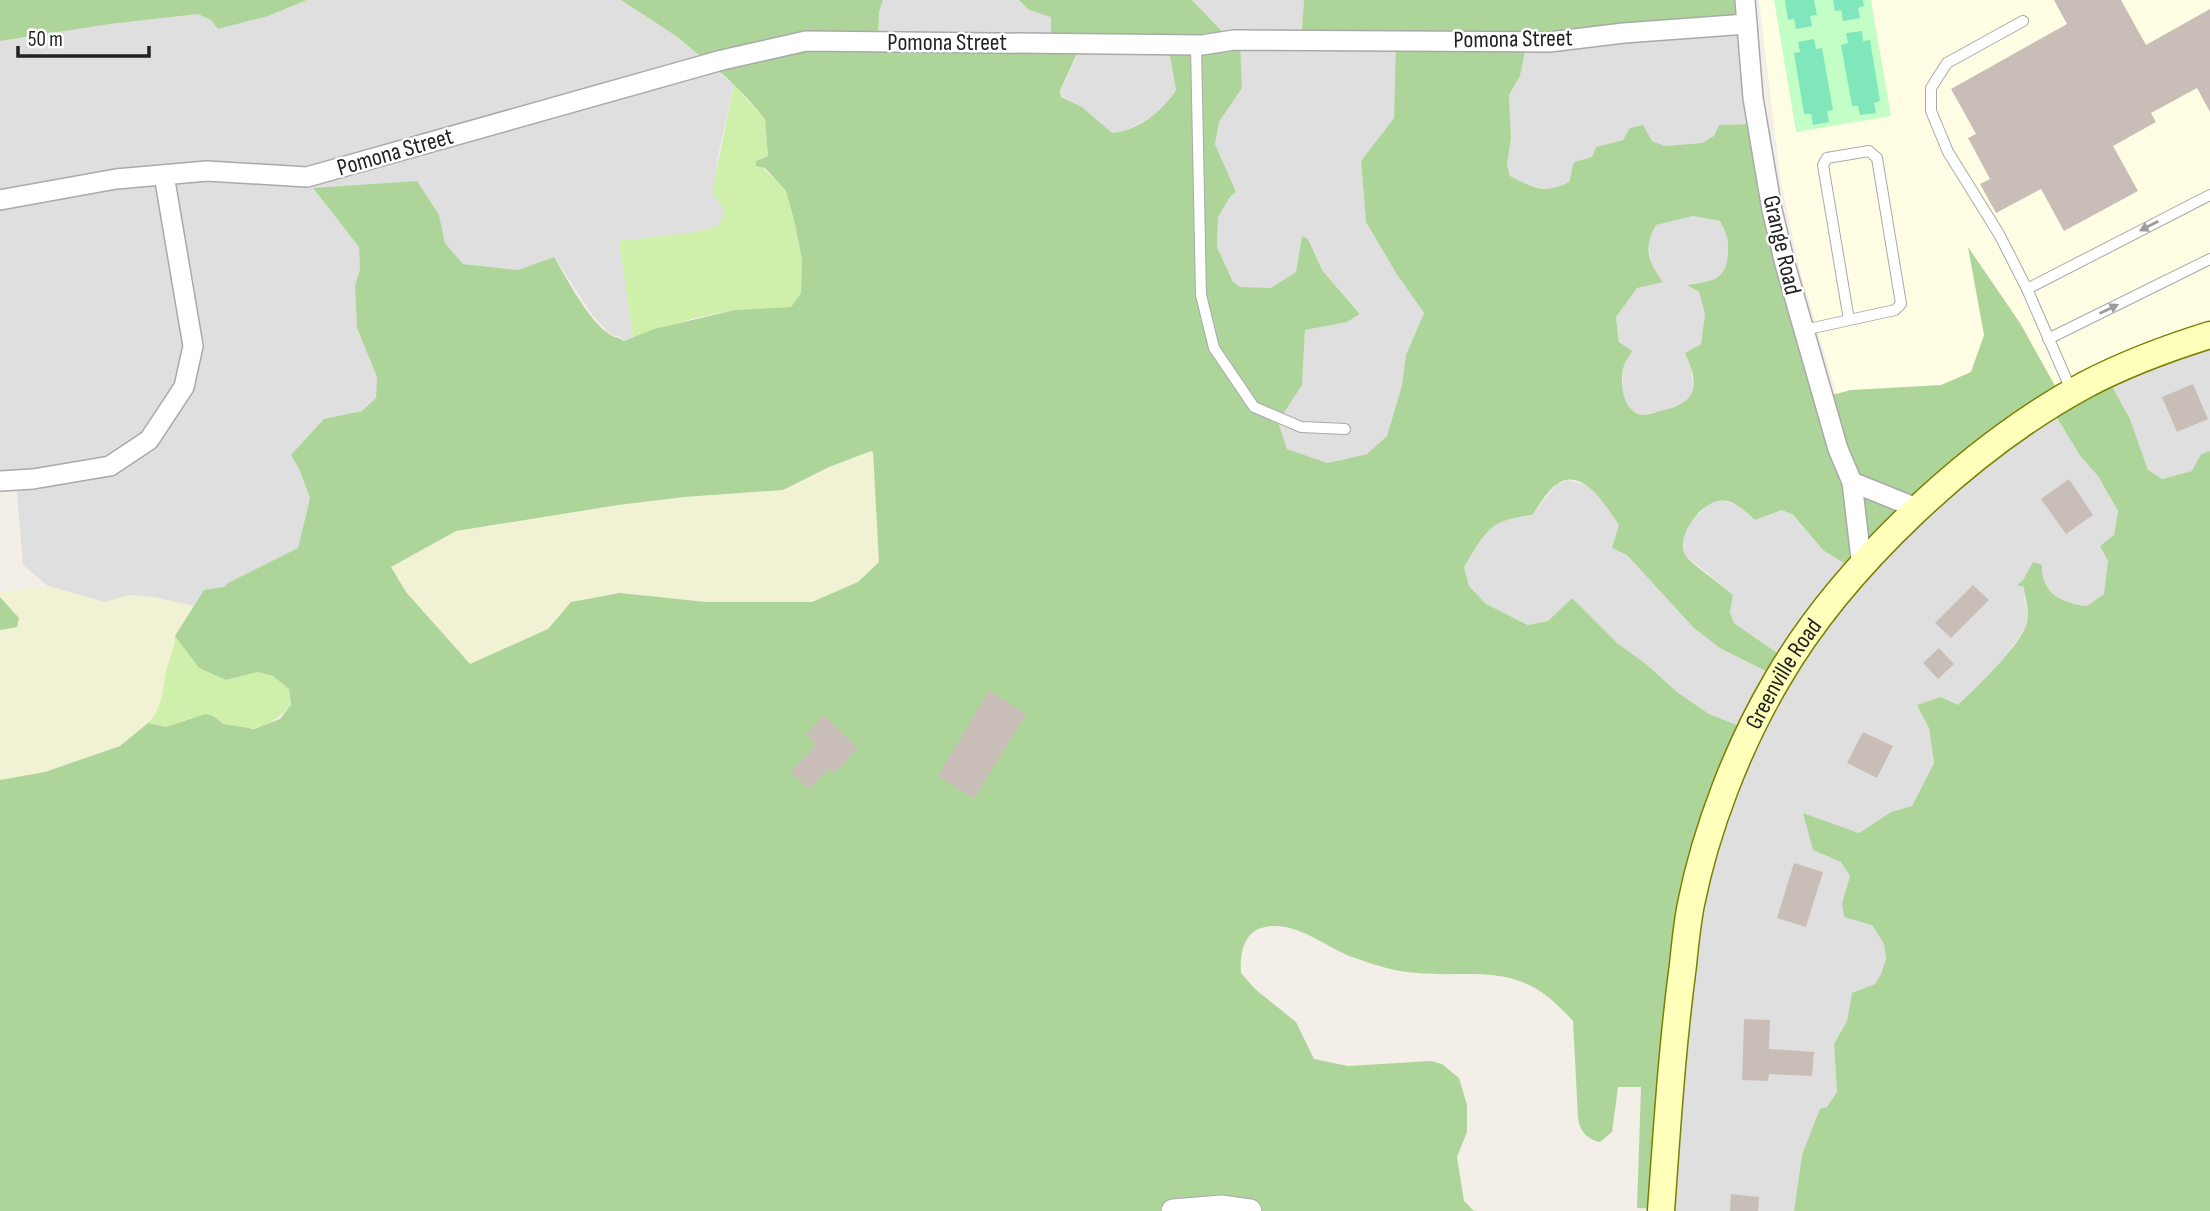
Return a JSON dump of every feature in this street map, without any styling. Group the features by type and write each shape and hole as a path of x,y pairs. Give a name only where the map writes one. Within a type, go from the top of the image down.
{"main road":[{"name":"Greenville Road","path":"1661,1211 1678,1003 1691,905 1710,834 1742,750 1777,680 1812,627 1861,567 1960,470 2026,421 2073,393 2168,348 2210,335"}],"street":[{"name":"Grange Road","path":"1745,0 1753,97 1772,210 1838,449 1852,482 1861,567"},
{"name":"Pomona Street","path":"0,200 116,179 207,171 307,177 722,60 806,41 1196,45 1234,40 1549,42 1624,33 1747,24"},
{"path":"0,481 33,479 110,466 149,440 184,387 193,346 164,175"},
{"path":"1852,482 1919,509"},
{"path":"1173,1211 1221,1207 1250,1211"}],"lane":[{"path":"2023,21 1947,63 1931,88 1931,111 1948,152 1998,234 2027,289 2073,393"},
{"path":"1196,45 1201,295 1214,348 1254,407 1301,427 1345,429"},
{"path":"1804,330 1895,310 1901,304 1877,158 1869,151 1827,158 1824,165 1849,320"},
{"path":"2027,289 2210,195"},
{"path":"2048,339 2210,259"}],"shaded area":[{"path":"307,0 621,0 676,36 734,85 718,156 714,191 726,212 718,226 696,232 619,241 633,337 624,341 621,337 611,335 593,316 554,257 518,270 463,264 445,243 439,215 314,189 359,247 360,269 355,286 357,328 377,377 376,398 362,411 324,419 299,469 310,498 298,548 224,587 204,591 194,606 130,595 105,602 48,586 23,565 16,482 0,482 0,41 198,14 211,20 268,16"},
{"path":"883,0 1019,0 1029,10 1051,16 1051,47 878,44 879,12"},
{"path":"1192,0 1304,0 1301,42 1397,44 1394,118 1361,161 1366,222 1396,273 1424,313 1406,355 1402,385 1387,436 1367,454 1328,463 1287,449 1278,422 1302,385 1305,330 1347,322 1360,313 1322,270 1308,239 1302,237 1296,272 1271,289 1240,287 1233,282 1217,247 1218,217 1236,192 1215,144 1219,122 1242,88 1233,43"},
{"path":"1759,0 2210,0 2210,323 2147,342 2082,372 2016,411 1859,470 1799,267 1780,176"},
{"path":"1745,27 1755,124 1714,136 1702,143 1665,146 1652,141 1623,140 1596,147 1592,157 1574,162 1569,182 1555,190 1529,186 1510,176 1507,165 1511,138 1509,95 1520,76 1525,46"},
{"path":"1082,42 1169,51 1176,90 1161,111 1124,132 1112,133 1082,107 1061,96"},
{"path":"1693,216 1720,221 1729,236 1728,264 1723,274 1711,281 1688,284 1699,292 1705,314 1701,344 1685,353 1690,364 1694,388 1689,400 1679,406 1642,415 1631,410 1622,394 1623,366 1616,317 1651,266 1648,239 1656,225"},
{"path":"2210,337 2210,451 2201,454 2193,471 2162,479 2148,470 2130,419 2108,379"},
{"path":"2052,410 2081,457 2098,476 2118,511 2104,594 2087,606 2066,603 2048,591 2041,576 2042,566 2018,585 2024,587 2024,599 2029,615 2025,627 2004,660 1958,705 1929,728 1934,763 1912,806 1891,812 1859,833 1804,814 1813,850 1841,862 1850,876 1842,902 1872,925 1884,944 1886,959 1881,974 1875,984 1852,993 1847,1021 1834,1044 1837,1092 1802,1155 1794,1211 1659,1211 1681,988 1747,729 1709,714 1677,692 1617,643 1572,598 1548,621 1529,625 1486,604 1469,586 1464,567 1488,529 1506,518 1532,515 1557,484 1568,480 1589,486 1602,500 1619,525 1612,548 1627,555 1657,586 1783,657 1734,623 1730,612 1733,594 1685,555 1682,538 1689,524 1710,503 1720,500 1738,505 1755,520 1782,510 1792,515 1823,550"},
{"path":"871,451 879,562 858,582 812,602 706,602 620,593 571,602 548,629 470,665 406,592 391,566 455,531 618,505 783,490 829,467"},
{"path":"48,586 105,602 130,595 194,606 175,636 162,703 151,721 120,746 45,772 0,780 0,630 17,627 19,618 0,597 0,592"}],"green space":[{"path":"0,0 307,0 268,16 218,29 211,20 198,14 0,41"},
{"path":"621,0 883,0 879,12 878,44 1051,47 1051,17 1029,10 1019,0 1192,0 1233,43 1240,44 1242,88 1219,122 1215,144 1236,192 1218,217 1217,247 1233,282 1240,287 1271,288 1296,272 1302,236 1308,239 1322,270 1360,314 1347,322 1305,330 1302,385 1278,422 1287,449 1328,463 1367,454 1387,436 1402,385 1406,355 1424,313 1396,273 1366,222 1361,161 1394,118 1396,45 1301,42 1304,0 1744,0 1746,22 1526,46 1520,76 1509,95 1511,138 1507,165 1510,176 1539,188 1561,186 1569,182 1574,162 1592,157 1596,147 1623,140 1630,128 1643,125 1652,141 1665,146 1702,143 1714,136 1719,125 1755,124 1824,397 1851,390 1941,385 1971,372 1984,335 1968,247 2020,323 2063,400 2108,379 2130,419 2148,470 2162,479 2192,471 2201,454 2210,451 2210,1211 1794,1211 1802,1155 1820,1109 1827,1107 1837,1092 1834,1044 1847,1021 1852,993 1875,984 1886,959 1884,944 1872,925 1844,917 1842,903 1850,876 1841,862 1813,850 1803,813 1859,833 1891,812 1912,806 1934,763 1929,728 1917,705 1941,697 1958,705 2011,649 2026,624 2028,614 2024,587 2017,585 2033,562 2042,565 2049,590 2062,599 2087,606 2104,594 2108,561 2100,546 2114,535 2118,511 2098,476 2081,457 2052,410 1857,571 1823,550 1793,515 1782,510 1755,520 1729,501 1718,501 1704,508 1686,531 1683,549 1686,556 1733,595 1730,612 1734,623 1783,657 1778,677 1720,648 1694,628 1627,555 1612,548 1619,525 1593,491 1576,480 1557,484 1532,515 1506,520 1490,529 1464,567 1469,586 1486,604 1528,625 1548,621 1572,598 1617,643 1677,692 1709,714 1747,729 1712,831 1659,1209 1637,1208 1641,1087 1618,1087 1612,1132 1600,1142 1585,1134 1578,1118 1573,1021 1534,987 1500,976 1431,974 1386,968 1362,961 1298,930 1274,926 1261,928 1250,935 1242,954 1241,973 1255,989 1296,1022 1314,1059 1348,1066 1431,1061 1442,1064 1459,1078 1467,1105 1467,1132 1457,1157 1464,1201 1474,1211 0,1211 0,780 45,772 120,746 148,723 166,727 205,714 224,724 254,729 280,719 291,705 289,689 273,676 258,672 226,680 199,668 175,636 204,590 224,587 298,548 310,498 291,455 324,419 362,411 376,398 377,377 357,328 355,286 360,269 359,247 313,188 417,181 439,215 445,243 463,264 518,270 554,257 593,319 609,334 624,341 654,329 735,310 791,307 801,293 802,260 786,191 765,168 756,166 756,161 768,156 765,119 727,78 676,36","holes":["1082,42 1169,51 1176,90 1148,119 1130,129 1112,133 1082,107 1061,97 1060,91","1693,216 1720,221 1727,235 1728,252 1725,269 1721,274 1711,280 1687,285 1699,292 1705,314 1701,344 1685,353 1693,373 1693,390 1690,396 1676,406 1643,415 1630,408 1624,395 1623,371 1632,351 1619,342 1616,317 1637,288 1663,282 1649,255 1650,241 1656,225","873,452 879,562 858,582 812,602 706,602 620,593 571,602 548,629 470,664 406,592 391,567 456,531 618,505 783,490 829,467"]},
{"path":"1774,0 1871,0 1891,116 1796,132"},
{"path":"1785,0 1814,0 1817,15 1810,16 1812,26 1796,29 1794,19 1788,20"},
{"path":"1833,0 1863,0 1864,6 1858,8 1860,18 1843,21 1841,10 1835,11"},
{"path":"1862,31 1863,41 1870,40 1880,101 1874,103 1876,113 1860,115 1858,106 1852,106 1841,45 1848,43 1846,33"},
{"path":"1814,39 1816,49 1822,48 1833,110 1827,111 1829,122 1813,125 1811,114 1804,114 1794,53 1800,52 1798,42"},
{"path":"734,85 765,119 768,156 756,161 786,191 802,260 801,293 791,307 735,310 695,318 633,337 619,241 696,232 718,226 725,212 712,192"},
{"path":"0,597 19,618 17,627 0,630"},
{"path":"175,636 199,668 226,680 258,672 273,676 289,689 291,705 274,720 254,728 234,727 213,716 195,717 166,727 148,723 160,702"}],"building":[{"path":"2054,0 2121,0 2146,45 2210,9 2210,112 2197,88 2151,113 2156,122 2113,146 2138,191 2064,231 2041,189 1996,213 1980,184 1990,179 1968,138 1976,134 1951,89 2067,24"},
{"path":"2193,384 2208,419 2177,432 2162,397"},
{"path":"2069,479 2093,515 2066,534 2041,499"},
{"path":"1973,585 1989,600 1951,638 1935,623"},
{"path":"1939,648 1954,664 1938,679 1923,663"},
{"path":"989,690 1026,714 974,799 938,776"},
{"path":"824,715 858,748 835,773 830,769 809,789 790,772 816,745 806,734"},
{"path":"1863,732 1893,746 1877,778 1847,763"},
{"path":"1794,863 1823,872 1806,927 1777,918"},
{"path":"1744,1019 1770,1020 1769,1049 1814,1052 1812,1076 1769,1074 1768,1081 1742,1080"},
{"path":"1731,1194 1759,1197 1758,1211 1730,1211"}]}
